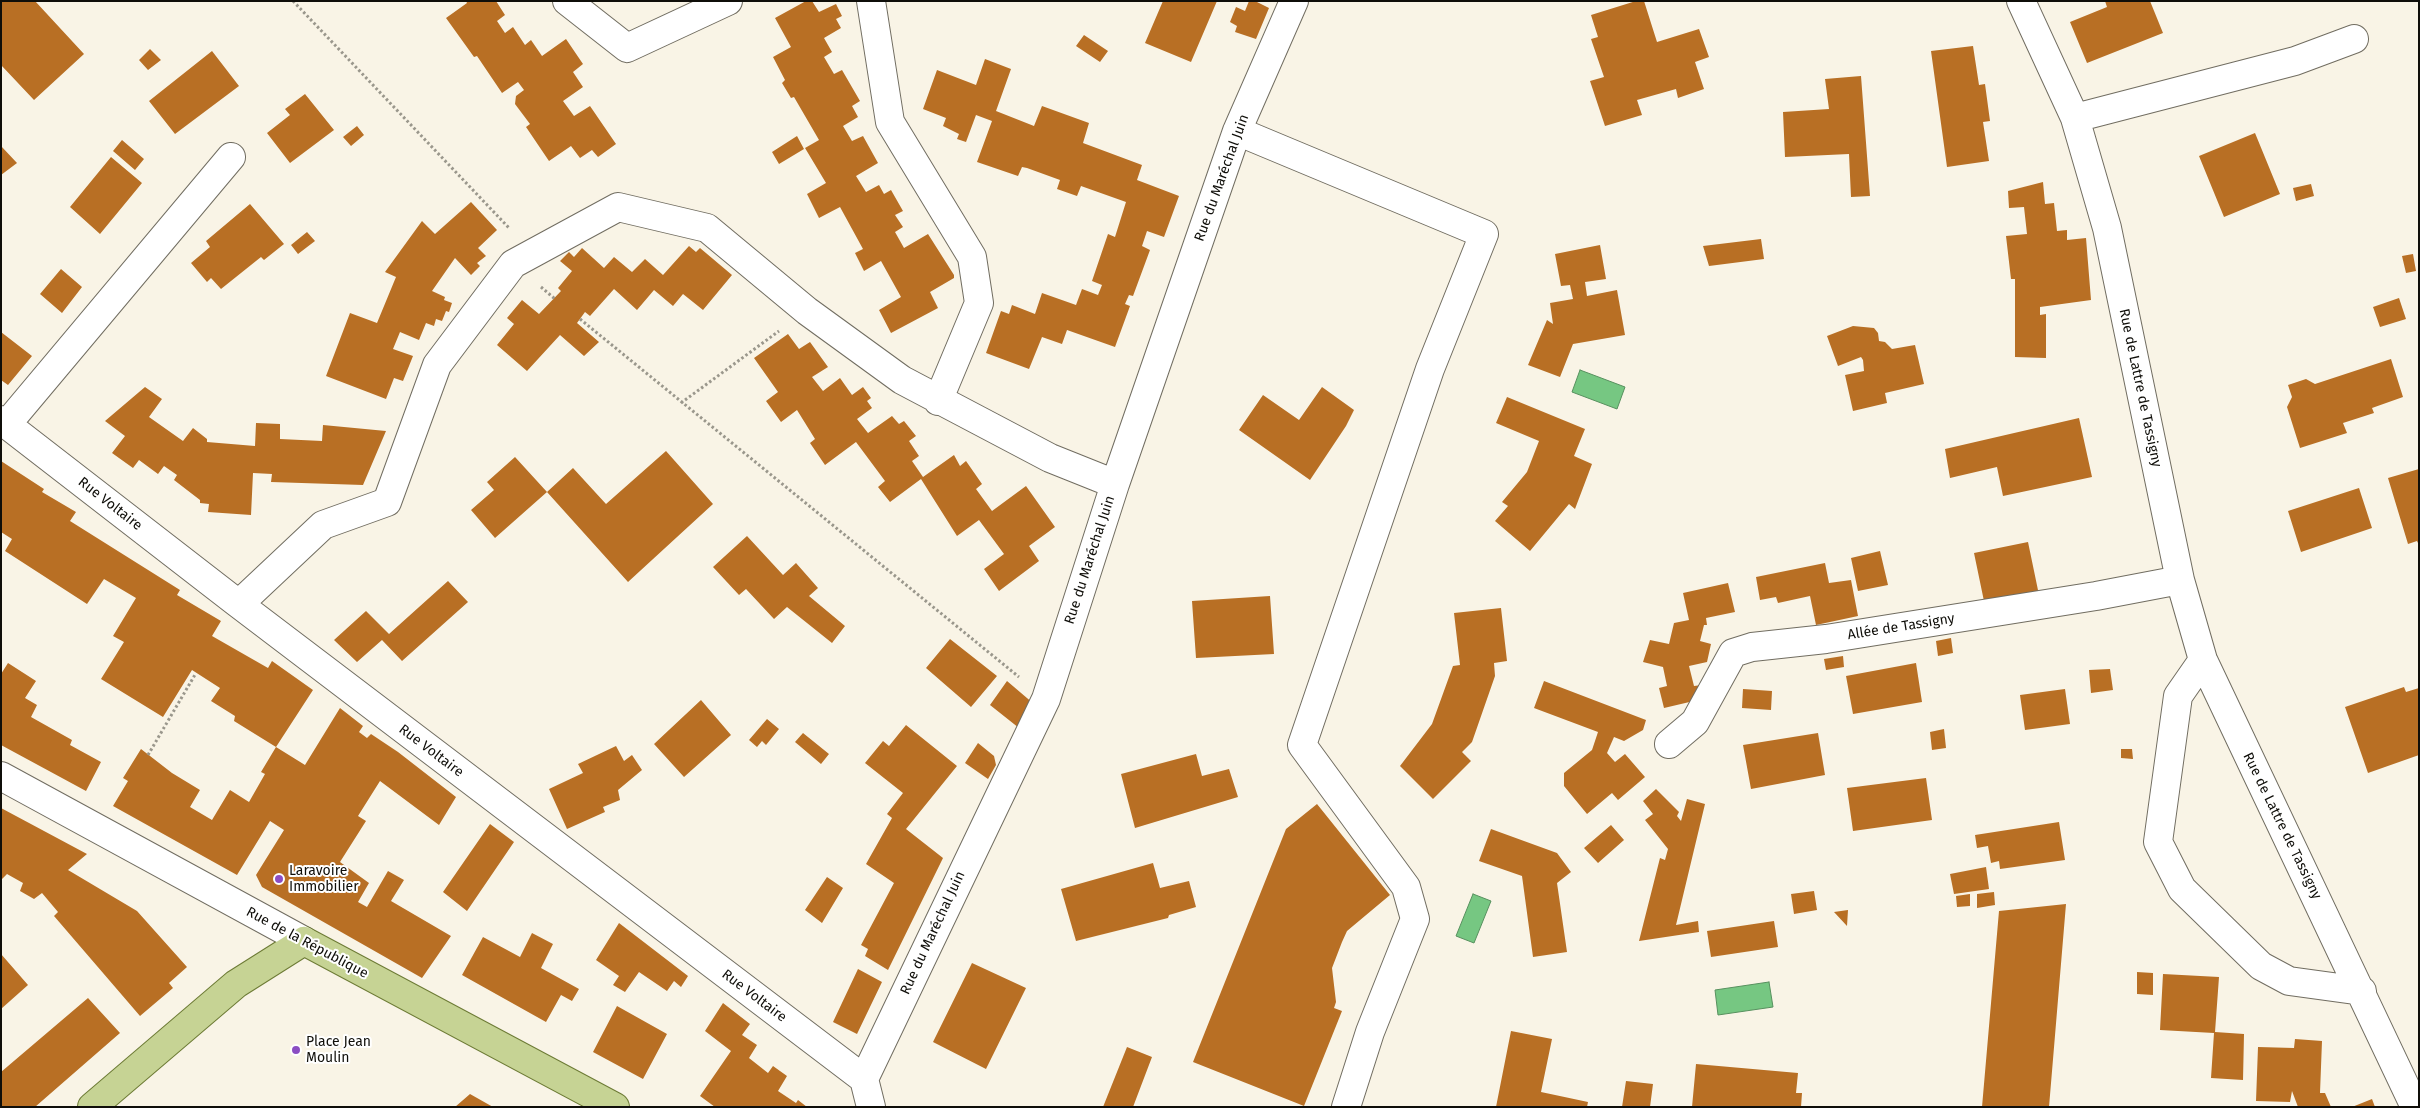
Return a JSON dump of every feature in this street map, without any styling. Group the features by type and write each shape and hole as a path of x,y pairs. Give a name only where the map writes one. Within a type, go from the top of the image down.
{"main road":[{"path":"92,1107 236,984 304,942"},
{"name":"Rue de la République","path":"304,942 615,1107"}],"street":[{"path":"567,1 627,48 728,1"},
{"path":"871,1 890,122 972,257 979,303 938,401"},
{"name":"Rue du Maréchal Juin","path":"864,1079 1046,699 1115,484 1237,131 1294,1"},
{"name":"Rue de Lattre de Tassigny","path":"2020,1 2075,118 2107,228 2180,580 2202,660 2362,991 2415,1107"},
{"path":"2075,118 2295,62 2354,39"},
{"path":"1237,131 1484,234 1430,369 1302,746 1406,887 1415,919 1370,1032 1346,1107"},
{"path":"4,422 231,157"},
{"path":"239,604 323,525 387,502 437,365 513,264 618,208 707,228 807,311 902,380 938,401 1050,458 1115,484"},
{"name":"Rue Voltaire","path":"4,422 239,604 864,1079"},
{"name":"Allée de Tassigny","path":"1669,744 1695,722 1732,653 1752,647 1826,639 2048,604 2180,580"},
{"path":"2202,660 2178,696 2158,842 2182,890 2261,966 2289,981 2362,991"},
{"name":"Rue de la République","path":"1,776 304,942"},
{"path":"864,1079 871,1107"}],"path":[{"path":"293,1 532,253"},
{"path":"681,403 807,311"},
{"path":"580,319 1046,699"},
{"path":"148,755 196,673"}],"shaded area":[{"path":"1580,370 1625,387 1617,409 1572,392"},
{"path":"1473,894 1491,901 1474,943 1456,936"},
{"path":"1769,982 1773,1007 1718,1015 1715,990"}],"building":[{"path":"1,1 35,1 84,54 34,100 1,65"},
{"path":"466,1 496,1 505,15 497,21 505,33 513,27 525,45 531,40 542,56 566,39 583,64 573,72 583,87 563,101 574,116 590,106 616,144 598,157 592,150 580,158 571,146 549,161 526,127 530,124 515,104 516,96 524,90 518,82 502,93 477,56 474,57 446,18 467,3"},
{"path":"806,1 812,1 819,12 836,4 842,16 836,19 841,28 824,38 832,52 824,57 834,74 842,70 860,101 852,106 858,117 843,126 852,141 863,136 878,163 856,176 866,192 879,185 884,194 891,190 903,211 895,215 903,227 895,232 904,248 928,234 954,275 954,278 930,292 938,308 891,333 879,310 901,297 881,261 864,271 855,253 863,249 840,207 819,218 807,194 826,183 805,148 819,140 794,97 791,98 782,83 785,80 773,57 791,47 775,18"},
{"path":"1163,1 1217,1 1191,62 1145,43"},
{"path":"1249,1 1255,1 1269,8 1256,39 1235,32 1237,26 1230,22 1236,7 1245,11"},
{"path":"1636,1 1644,1 1657,42 1699,29 1709,57 1695,62 1704,89 1678,98 1676,89 1637,100 1642,115 1605,126 1590,81 1604,77 1591,39 1598,37 1591,15"},
{"path":"2105,1 2150,1 2163,33 2087,63 2070,22 2107,7"},
{"path":"1084,35 1108,51 1100,62 1076,46"},
{"path":"1973,46 1979,85 1985,84 1990,121 1983,122 1989,161 1947,167 1931,51"},
{"path":"150,49 161,60 148,70 139,60"},
{"path":"212,51 239,86 175,134 149,101"},
{"path":"985,59 1011,69 996,111 1034,126 1042,106 1089,123 1083,143 1142,165 1137,180 1179,196 1164,237 1147,231 1142,246 1150,250 1133,296 1129,295 1125,304 1130,306 1115,347 1067,330 1062,344 1042,337 1029,369 986,353 1001,311 1009,314 1012,305 1035,314 1042,293 1076,305 1082,289 1098,295 1102,285 1092,281 1108,234 1115,237 1126,202 1081,186 1077,196 1057,189 1060,180 1027,168 1022,167 1018,176 977,162 992,121 976,115 966,142 957,139 959,134 943,126 946,118 923,109 937,70 976,85"},
{"path":"1861,76 1870,196 1851,197 1849,154 1785,157 1783,112 1829,109 1825,79"},
{"path":"305,94 334,130 290,163 267,133 290,115 285,109"},
{"path":"357,126 364,135 351,146 343,137"},
{"path":"2255,133 2280,194 2224,217 2199,156"},
{"path":"797,136 804,149 779,164 772,152"},
{"path":"122,140 144,159 135,170 113,151"},
{"path":"1,146 17,163 1,175"},
{"path":"111,157 142,183 100,234 70,207"},
{"path":"2043,182 2045,204 2054,203 2057,231 2067,230 2067,240 2086,238 2091,300 2040,307 2040,315 2046,314 2046,358 2015,357 2015,279 2011,279 2006,236 2027,234 2024,207 2009,208 2008,191"},
{"path":"2311,184 2314,196 2296,201 2293,188"},
{"path":"471,202 497,230 478,248 486,256 477,263 480,266 471,275 455,258 432,291 445,297 444,300 452,303 449,312 446,311 442,321 436,319 434,326 426,323 419,340 400,332 393,349 413,356 403,381 394,378 386,399 326,376 350,313 377,323 396,277 385,272 422,221 435,234"},
{"path":"250,204 284,244 264,260 261,257 221,289 211,278 207,282 191,263 210,247 206,241"},
{"path":"307,232 315,241 298,254 291,245"},
{"path":"1761,239 1764,259 1709,266 1703,246"},
{"path":"1600,245 1606,279 1585,282 1587,296 1617,290 1625,335 1573,344 1560,377 1528,365 1547,320 1553,324 1550,303 1573,299 1570,285 1561,286 1555,254"},
{"path":"689,246 696,252 700,248 732,275 703,310 683,294 673,306 654,290 637,310 614,289 590,316 585,312 577,323 599,342 584,356 560,335 527,371 497,345 514,324 507,318 522,300 539,314 561,291 558,288 572,271 560,261 569,252 574,257 582,248 604,268 614,257 632,272 645,259 663,275"},
{"path":"2413,254 2416,271 2406,273 2402,256"},
{"path":"61,269 82,287 62,313 40,294"},
{"path":"2399,298 2406,319 2380,327 2373,307"},
{"path":"1853,326 1874,328 1878,333 1879,341 1885,342 1892,349 1915,345 1924,384 1885,393 1887,403 1853,411 1845,375 1864,371 1863,360 1861,357 1838,366 1827,336"},
{"path":"1,332 32,356 8,385 1,380"},
{"path":"788,334 799,349 810,342 828,367 812,377 823,391 840,378 852,395 863,387 871,398 867,401 872,408 857,419 868,433 892,416 899,424 904,421 916,436 909,441 919,456 912,461 923,477 954,455 960,466 966,461 982,484 976,489 992,511 1026,486 1055,527 1029,546 1039,561 999,591 984,569 1004,554 979,520 957,536 921,479 890,502 878,487 885,481 856,442 825,465 810,443 815,439 797,410 781,422 766,401 778,392 754,358"},
{"path":"2391,359 2403,397 2372,408 2374,413 2343,423 2347,433 2300,448 2287,407 2292,397 2288,385 2306,379 2315,384"},
{"path":"145,387 162,399 149,417 183,441 193,428 207,439 207,442 255,446 256,423 280,424 280,439 322,441 323,425 386,431 363,485 271,482 272,474 253,473 251,515 208,512 209,504 200,503 200,500 174,480 177,475 164,466 158,474 139,460 133,468 112,453 125,436 105,421"},
{"path":"1322,387 1354,410 1346,426 1310,480 1239,430 1263,395 1299,420"},
{"path":"1507,397 1585,429 1574,456 1592,464 1575,509 1569,504 1530,551 1495,521 1508,506 1502,502 1527,472 1539,441 1496,423"},
{"path":"2079,418 2092,477 2003,496 1997,467 1950,478 1945,449"},
{"path":"666,451 713,504 628,582 547,492 573,468 606,504"},
{"path":"515,457 547,492 495,538 471,510 494,490 487,482"},
{"path":"1,461 44,489 42,492 76,512 70,521 180,590 177,595 221,621 212,636 268,668 272,661 313,690 276,747 234,721 235,716 211,701 220,688 192,670 163,717 101,679 124,642 113,636 136,598 104,579 87,604 5,551 12,539 1,532"},
{"path":"2419,469 2419,545 2417,541 2408,544 2388,478"},
{"path":"2359,488 2372,528 2301,552 2288,511"},
{"path":"747,536 783,575 796,563 818,588 809,596 845,626 832,643 787,607 774,619 746,589 739,595 713,567"},
{"path":"2028,542 2039,595 1985,606 1974,553"},
{"path":"1880,551 1888,585 1858,591 1851,558"},
{"path":"1825,563 1829,583 1851,580 1858,616 1816,625 1810,596 1778,603 1776,597 1760,600 1756,577"},
{"path":"448,581 468,602 402,661 382,640 357,662 334,640 366,611 389,634"},
{"path":"1728,583 1735,612 1706,618 1707,625 1704,625 1700,641 1711,644 1707,662 1689,666 1694,686 1702,685 1698,700 1664,708 1659,688 1667,686 1663,667 1643,662 1650,640 1669,644 1674,623 1689,620 1683,593"},
{"path":"1270,596 1274,654 1196,658 1192,601"},
{"path":"1501,608 1507,661 1494,663 1495,676 1472,742 1462,752 1471,761 1433,799 1400,766 1432,724 1453,666 1460,665 1454,613"},
{"path":"1951,638 1953,653 1938,656 1936,641"},
{"path":"950,639 997,676 971,707 926,668"},
{"path":"1843,656 1844,667 1826,670 1824,659"},
{"path":"8,663 36,681 25,698 37,705 31,717 72,740 70,745 101,762 86,791 1,745 1,674"},
{"path":"1916,663 1922,702 1853,714 1846,676"},
{"path":"2110,669 2113,690 2091,693 2089,670"},
{"path":"1007,681 1034,704 1019,728 990,705"},
{"path":"1544,681 1646,720 1643,730 1624,741 1614,737 1607,753 1615,762 1625,754 1645,777 1618,800 1612,793 1587,814 1564,786 1564,773 1592,750 1598,732 1534,708"},
{"path":"2404,687 2406,692 2419,688 2419,755 2368,773 2345,707"},
{"path":"1743,689 1772,691 1771,710 1742,708"},
{"path":"2065,689 2070,724 2025,730 2020,695"},
{"path":"701,700 731,735 684,777 654,744"},
{"path":"340,708 363,726 359,732 367,738 371,734 398,752 456,797 439,825 380,781 358,816 366,821 340,862 369,883 358,902 367,907 388,871 404,880 391,901 451,936 422,978 262,887 256,875 284,830 270,821 237,875 113,806 128,781 123,778 141,749 172,773 200,790 190,807 212,820 230,790 249,802 265,774 261,772 276,747 305,765"},
{"path":"767,719 779,729 766,745 762,741 757,747 749,740"},
{"path":"906,725 957,766 906,829 943,858 888,970 865,956 868,949 861,945 894,883 866,864 892,818 887,814 903,793 865,763 883,741 889,746"},
{"path":"1944,729 1946,748 1932,750 1930,732"},
{"path":"803,733 829,754 821,764 795,742"},
{"path":"1818,733 1825,775 1751,789 1743,745"},
{"path":"978,743 994,756 996,765 988,779 965,763"},
{"path":"616,746 624,761 632,755 642,770 618,790 620,800 603,807 605,812 567,829 549,789 583,773 578,764"},
{"path":"2121,749 2132,749 2133,759 2121,758"},
{"path":"1196,754 1202,776 1229,769 1238,797 1135,828 1121,774"},
{"path":"1926,778 1932,820 1853,831 1847,788"},
{"path":"1656,789 1679,812 1677,816 1681,821 1687,799 1705,804 1676,925 1698,921 1699,932 1639,941 1660,858 1665,860 1668,849 1645,820 1653,814 1643,801"},
{"path":"1317,804 1390,895 1347,931 1342,942 1332,968 1336,1002 1334,1008 1342,1011 1304,1106 1193,1062 1286,829"},
{"path":"1,808 87,854 68,870 137,911 187,967 169,983 173,988 140,1016 54,916 58,912 42,893 34,899 20,891 23,883 7,874 1,880"},
{"path":"2059,822 2065,860 2000,869 1999,861 1991,863 1988,846 1977,848 1975,835"},
{"path":"490,824 514,842 467,911 443,892"},
{"path":"1611,825 1624,840 1598,863 1584,848"},
{"path":"1491,829 1557,853 1571,872 1557,883 1567,952 1533,957 1522,876 1479,861"},
{"path":"1153,863 1160,888 1189,881 1196,907 1169,915 1168,918 1076,941 1061,889"},
{"path":"1986,867 1989,889 1954,894 1950,874"},
{"path":"827,877 843,888 822,923 805,910"},
{"path":"1814,891 1817,910 1794,914 1791,894"},
{"path":"1994,892 1995,905 1977,908 1977,894"},
{"path":"1970,894 1970,906 1957,907 1956,896"},
{"path":"2066,904 2049,1107 1982,1107 1999,911"},
{"path":"1848,910 1847,926 1834,912"},
{"path":"1774,921 1778,947 1711,957 1707,931"},
{"path":"619,923 688,976 681,987 674,981 667,991 639,972 625,992 613,985 619,976 596,960"},
{"path":"532,933 553,944 541,968 579,989 572,1001 561,995 546,1022 462,975 483,937 520,957"},
{"path":"1,954 28,985 1,1009"},
{"path":"972,963 1026,988 986,1069 933,1042"},
{"path":"858,969 882,982 857,1034 833,1022"},
{"path":"2137,972 2153,973 2153,995 2137,994"},
{"path":"2163,974 2219,977 2215,1032 2244,1034 2243,1080 2211,1078 2214,1033 2160,1030"},
{"path":"88,998 120,1033 35,1107 1,1107 1,1072"},
{"path":"723,1003 750,1024 742,1035 757,1045 749,1058 768,1073 773,1066 787,1076 778,1091 796,1103 798,1100 807,1107 715,1107 700,1096 731,1051 705,1031"},
{"path":"617,1006 667,1034 643,1079 593,1052"},
{"path":"1511,1031 1552,1039 1541,1092 1588,1102 1587,1107 1496,1107"},
{"path":"2295,1039 2322,1041 2320,1093 2325,1093 2331,1107 2298,1107 2292,1091 2290,1102 2256,1101 2258,1047 2294,1048"},
{"path":"1127,1047 1152,1057 1133,1107 1103,1107"},
{"path":"1696,1064 1798,1073 1796,1093 1802,1093 1801,1107 1692,1107"},
{"path":"1626,1081 1653,1084 1650,1107 1622,1107"},
{"path":"470,1094 493,1107 455,1107"},
{"path":"2372,1099 2375,1107 2352,1107"}],"place":[{"name":"Laravoire Immobilier","path":"279,879"},
{"name":"Place Jean Moulin","path":"296,1050"}]}
